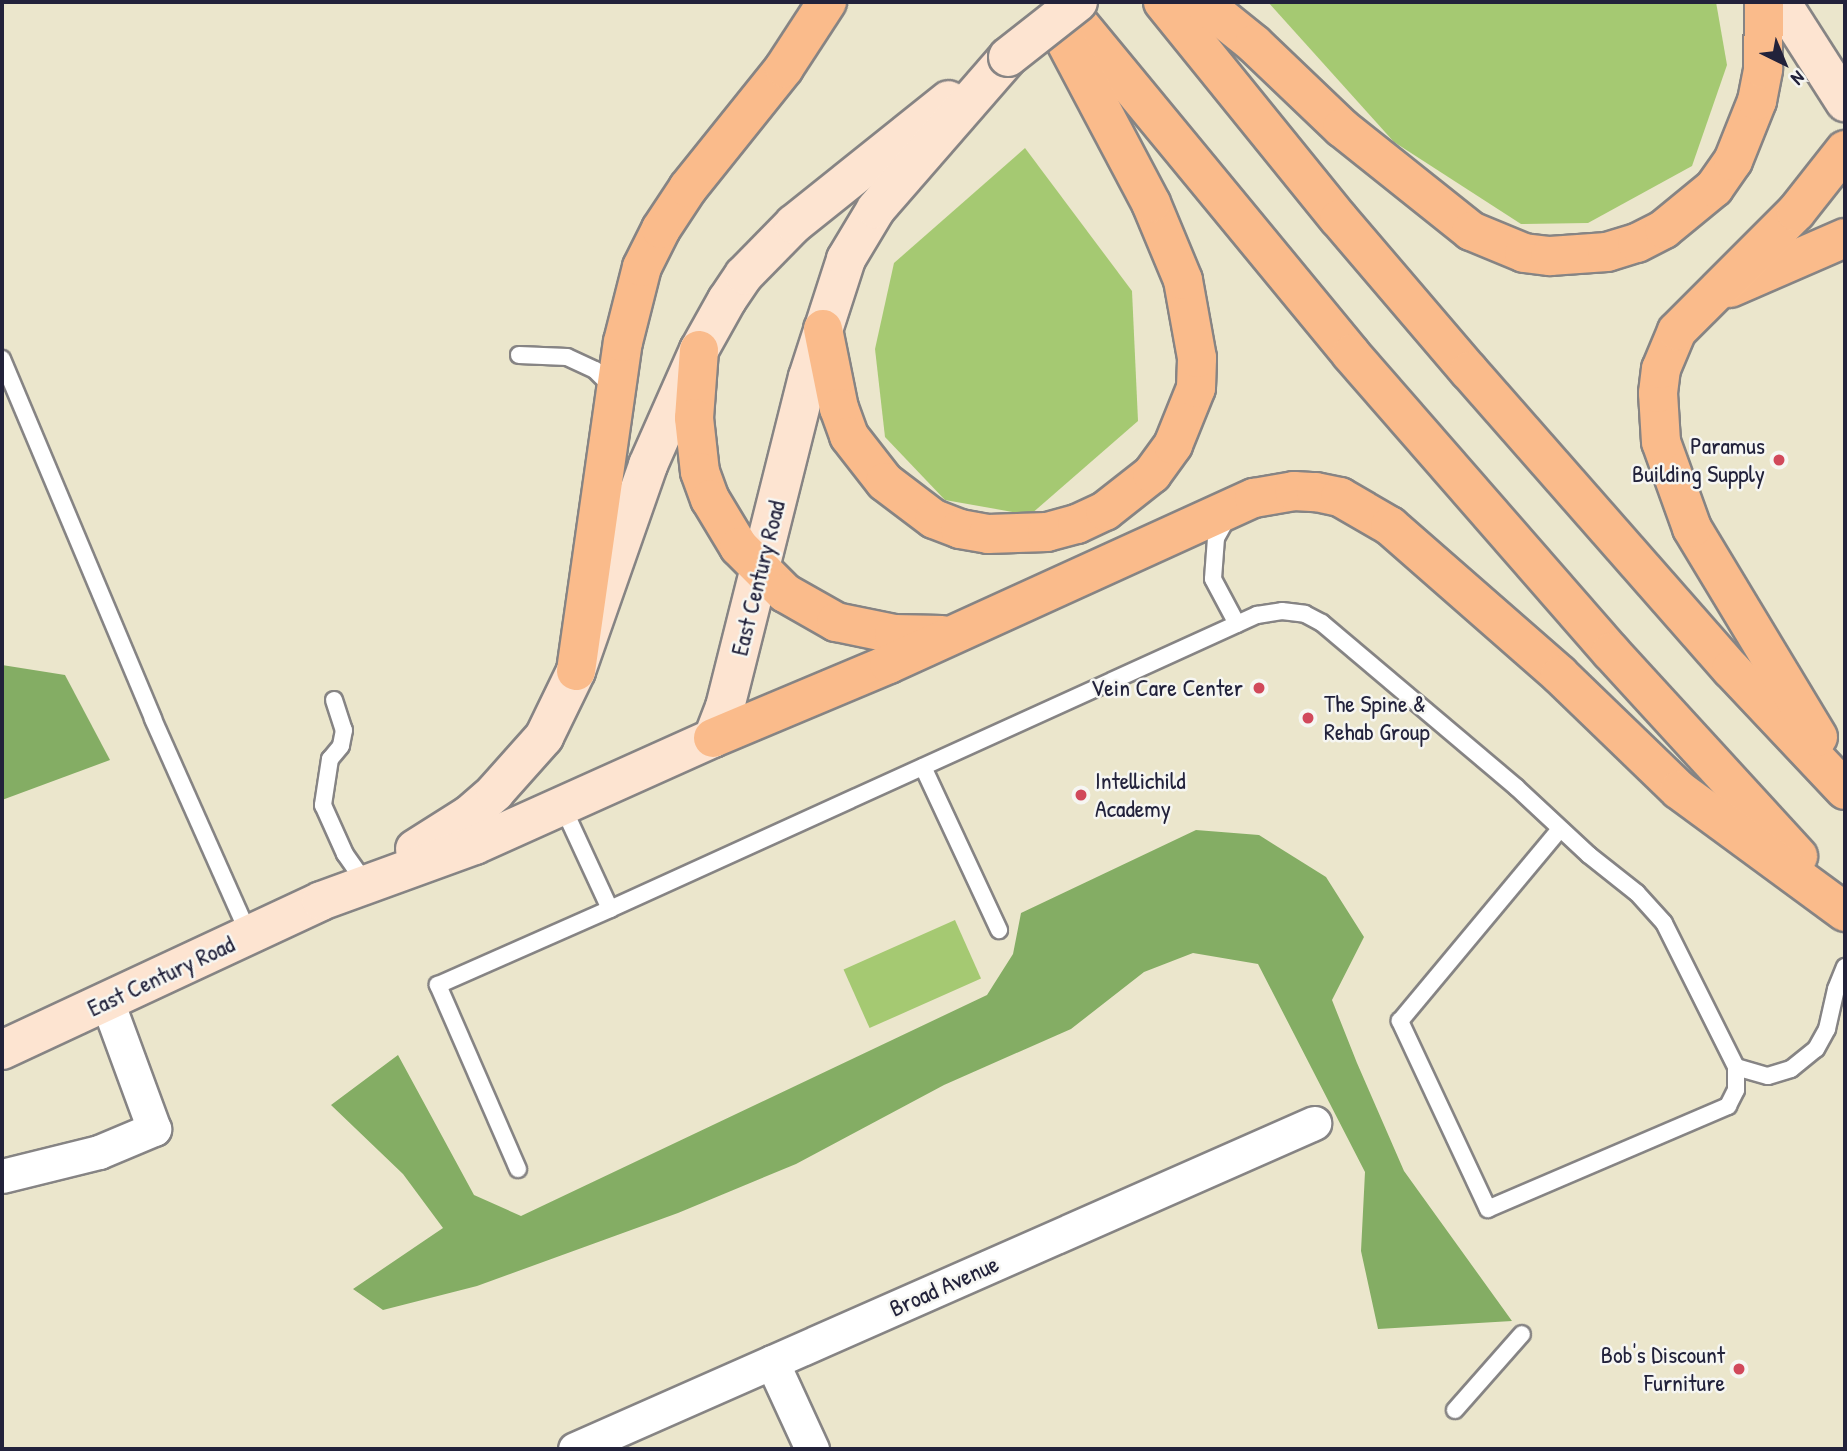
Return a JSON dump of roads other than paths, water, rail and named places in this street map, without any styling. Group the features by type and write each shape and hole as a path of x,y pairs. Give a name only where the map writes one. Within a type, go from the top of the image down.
{"highway":[{"path":"576,671 630,305 642,267 661,229 688,188 792,57 827,2"},
{"path":"823,329 839,408 849,436 866,461 910,503 934,519 960,529 1019,535 1077,524 1129,494 1152,474 1173,445 1187,417 1196,388 1197,358 1183,280 1151,203 1044,2"},
{"path":"1061,2 1230,210 1472,494 1629,671 1845,906"},
{"path":"1163,2 1339,219 1477,381 1731,669 1845,790"},
{"path":"1202,2 1254,44 1342,128 1471,231 1524,253 1578,256 1637,243 1664,229 1692,209 1720,179 1737,152 1757,101 1764,58 1765,2"},
{"path":"1845,149 1803,204 1677,331 1661,369 1658,416 1667,465 1692,528 1710,564 1845,780"},
{"path":"1706,299 1845,238"},
{"path":"699,350 694,418 700,472 723,524 760,570 801,603 836,622 894,634 948,635"},
{"path":"713,738 889,664 1254,498 1294,491 1340,497 1368,511 1421,551 1560,675 1679,790 1845,912"}],"street":[{"name":"East Century Road","path":"321,901 443,834 495,792 544,737 576,671 648,466 699,350 744,275 785,232 901,137 1078,2"},
{"path":"1781,2 1845,102"},
{"name":"East Century Road","path":"2,1051 321,901 475,845 713,738 725,707 803,394 846,259 870,218 1008,57"},
{"path":"2,1176 99,1152 154,1129 107,1001"},
{"name":"Broad Avenue","path":"575,1449 1314,1123"},
{"path":"772,1362 811,1449"}],"lane":[{"path":"519,355 567,357 595,370 617,392"},
{"path":"2,359 153,719 249,935"},
{"path":"1234,506 1216,538 1212,562 1213,579 1237,624"},
{"path":"518,1169 438,985 1257,615 1283,611 1305,614 1322,623 1637,893 1664,923 1695,979 1736,1067 1736,1090 1728,1106 1488,1209 1400,1021 1560,829"},
{"path":"334,700 344,730 341,746 330,758 323,805 345,854 361,877"},
{"path":"923,767 999,930"},
{"path":"562,805 610,909"},
{"path":"1736,1067 1768,1076 1791,1069 1816,1049 1827,1028 1836,989 1845,967"},
{"path":"1455,1410 1522,1334"}],"place":[{"name":"Paramus Building Supply","path":"1779,460"},
{"name":"Vein Care Center","path":"1259,688"},
{"name":"The Spine & Rehab Group","path":"1308,718"},
{"name":"Intellichild Academy","path":"1081,795"},
{"name":"Bob's Discount Furniture","path":"1739,1369"}]}
